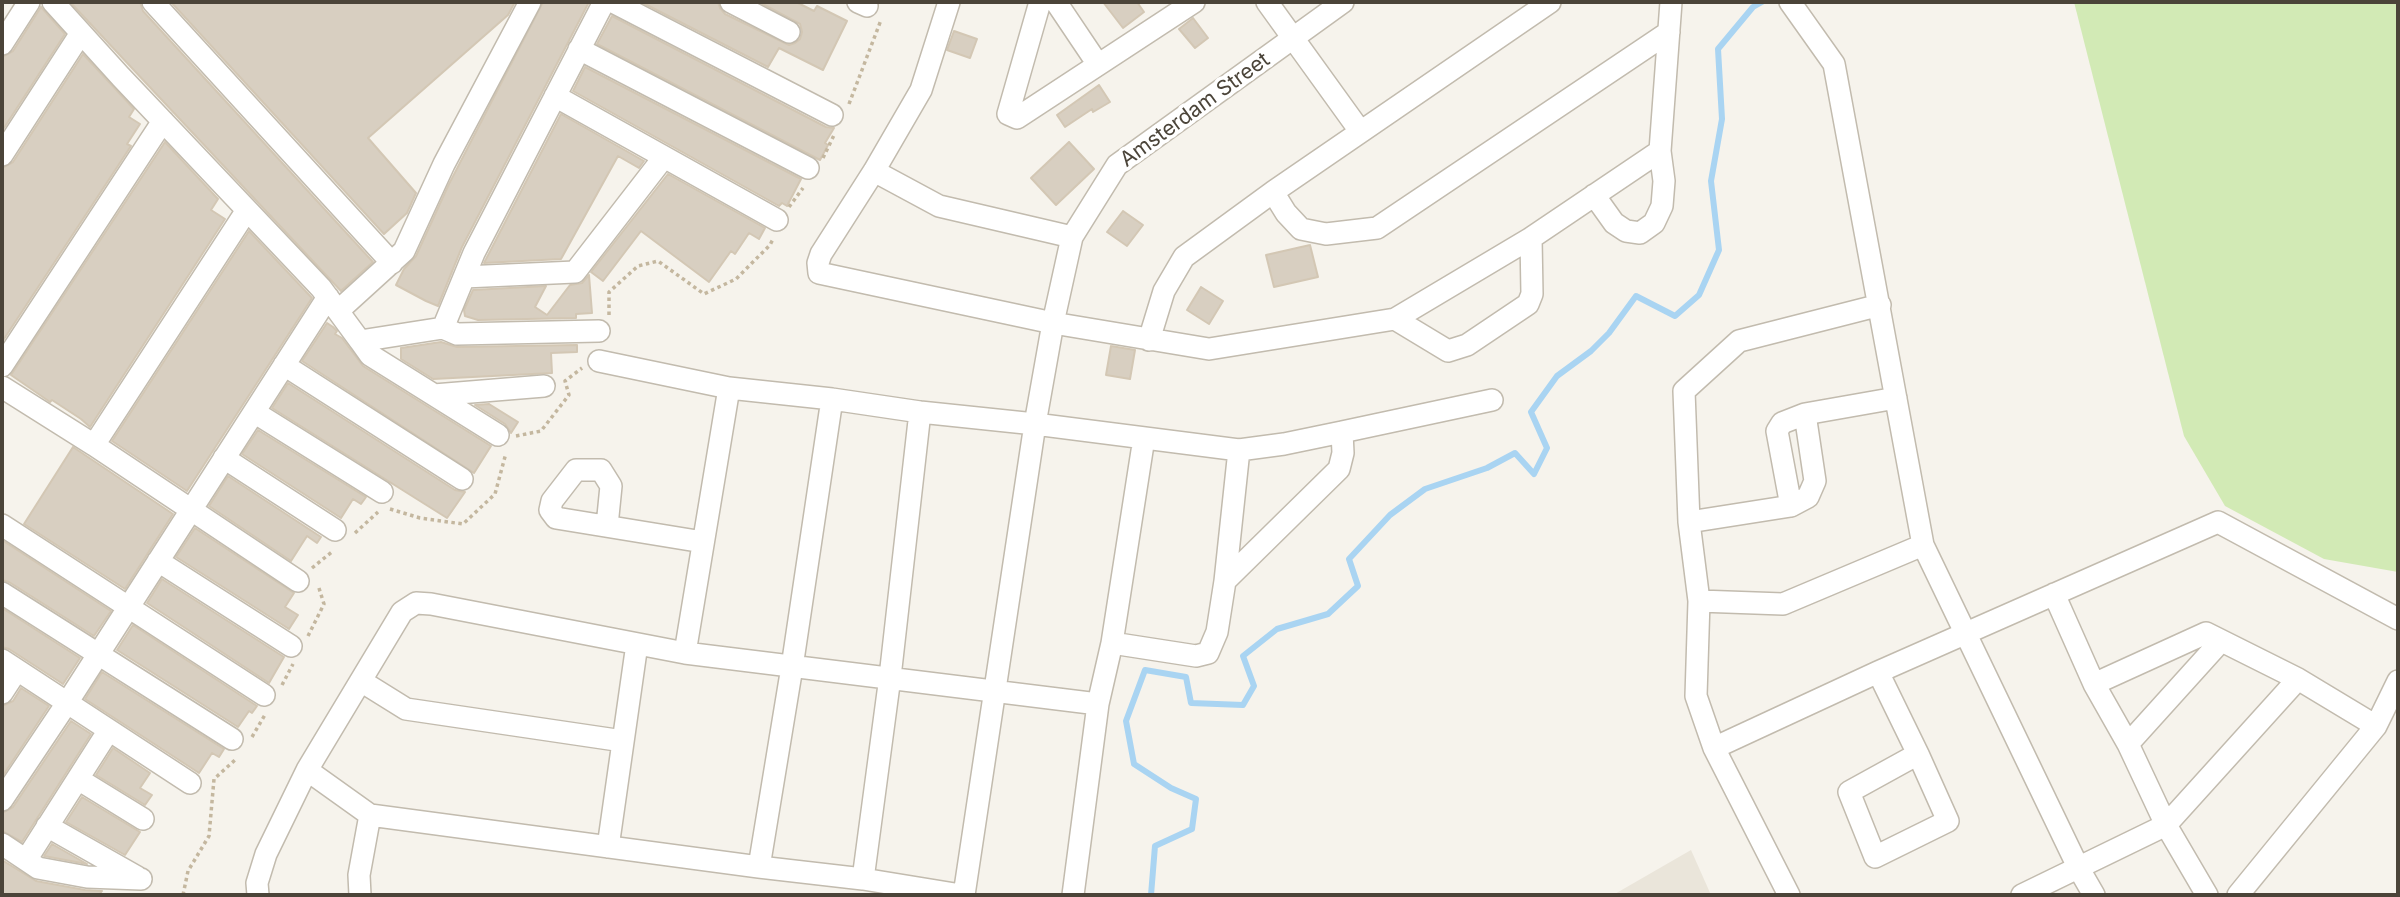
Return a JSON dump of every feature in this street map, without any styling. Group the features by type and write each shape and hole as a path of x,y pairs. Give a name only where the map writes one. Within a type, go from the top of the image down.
{"street":[{"path":"2,44 29,2"},
{"path":"53,2 333,304 370,355 505,440"},
{"path":"153,2 392,263"},
{"path":"2,800 99,655 284,365 333,304 392,263 404,251 444,164 530,2"},
{"path":"443,328 464,277 604,2"},
{"path":"613,2 839,116"},
{"path":"731,2 789,32"},
{"path":"949,2 921,90 874,172 821,254 819,273 1053,323 1209,349 1395,319 1531,238 1660,150"},
{"path":"1040,2 1008,114 1017,118 1180,6"},
{"path":"1056,2 1097,64"},
{"path":"1267,2 1360,131"},
{"name":"Amsterdam Street","path":"962,895 1035,424 1072,237 1117,165 1343,2"},
{"path":"1149,340 1164,291 1184,257 1360,131 1550,2"},
{"path":"1594,195 1614,223 1626,231 1640,233 1654,223 1662,206 1664,181 1660,150 1671,2"},
{"path":"1792,4 1834,64 1923,545 2094,895"},
{"path":"1273,192 1286,213 1301,229 1326,234 1377,228 1669,32"},
{"path":"2,155 81,33"},
{"path":"579,49 812,171"},
{"path":"555,96 779,223"},
{"path":"2,366 163,121"},
{"path":"464,277 575,272 664,157"},
{"path":"874,172 939,206 1072,237"},
{"path":"94,445 247,210"},
{"path":"1395,319 1448,351 1467,345 1528,304 1532,295 1531,238"},
{"path":"1789,895 1714,748 1696,696 1699,601 1689,522 1684,391 1739,341 1880,305"},
{"path":"360,341 443,328 457,334 604,324"},
{"path":"592,364 729,388 1239,450 1284,444 1492,400"},
{"path":"284,365 462,479"},
{"path":"434,395 544,386"},
{"path":"2,387 298,581"},
{"path":"685,653 729,388"},
{"path":"1791,506 1777,431 1782,423 1805,414 1896,398"},
{"path":"759,867 832,399"},
{"path":"254,412 382,492"},
{"path":"863,879 890,677 920,412"},
{"path":"1689,522 1791,506 1808,497 1815,481 1805,414"},
{"path":"1225,581 1339,469 1343,453 1342,432"},
{"path":"1073,895 1098,704 1112,643 1144,438"},
{"path":"1112,643 1196,656 1208,653 1217,632 1225,581 1239,450"},
{"path":"224,458 343,536"},
{"path":"1714,748 1878,672 2218,522 2398,619"},
{"path":"2,526 271,696"},
{"path":"607,526 703,542"},
{"path":"1699,601 1783,604 1923,545"},
{"path":"158,561 298,649"},
{"path":"2,593 243,743"},
{"path":"2054,594 2094,684 2127,744 2166,825 2207,895"},
{"path":"258,895 257,883 266,854 307,770 402,612 416,603 685,653 1098,704"},
{"path":"2094,684 2206,634 2298,679 2376,726"},
{"path":"2127,744 2221,641"},
{"path":"608,847 637,644"},
{"path":"2,693 9,665 190,783"},
{"path":"1878,672 1918,754 1948,821 1875,857 1849,792 1918,754"},
{"path":"2022,895 2166,825 2298,679"},
{"path":"360,681 407,709 623,741"},
{"path":"2238,895 2376,726 2398,681"},
{"path":"26,860 109,730"},
{"path":"307,770 370,814 863,879 962,895"},
{"path":"78,779 143,819"},
{"path":"360,895 359,875 370,814"},
{"path":"2,844 38,868 87,877 141,879 47,826"}],"path":[{"path":"604,324 609,292 638,266 658,261 704,294 736,279 770,245 779,223 812,171 839,116 870,7"},
{"path":"183,895 188,871 209,836 214,779 243,743 324,604 312,567 343,536 384,507 421,518 463,524 495,494 505,440 541,431 569,395 565,381 592,364"}],"shaded area":[{"path":"1691,850 1711,895 1613,895"}],"green space":[{"path":"2074,2 2398,2 2398,572 2324,559 2225,506 2184,436"}],"building":[{"path":"70,2 140,2 143,11 373,262 341,291"},
{"path":"171,2 515,2 508,15 368,138 416,193 407,213 384,234"},
{"path":"543,2 589,2 462,247 438,306 396,285 404,269 416,256 449,184"},
{"path":"641,2 718,2 725,14 789,45 800,39 800,24 759,2 796,2 814,11 817,6 847,21 823,70 779,48 768,67"},
{"path":"1103,2 1137,2 1144,12 1123,28"},
{"path":"41,7 65,34 2,131 2,57 13,51"},
{"path":"612,16 826,127 834,128 825,143 828,145 820,160 597,44"},
{"path":"1193,18 1208,38 1195,48 1179,29"},
{"path":"954,31 977,39 970,58 947,50"},
{"path":"83,54 134,109 129,117 140,124 127,144 131,146 2,342 2,168 13,162"},
{"path":"585,67 801,179 787,206 782,203 779,206 573,91"},
{"path":"1099,85 1110,102 1093,112 1092,109 1065,127 1057,115"},
{"path":"561,114 644,161 639,168 618,156 561,259 484,263"},
{"path":"165,142 218,199 211,210 225,219 90,427 11,375"},
{"path":"1069,142 1094,169 1056,205 1031,178"},
{"path":"668,174 765,228 759,239 749,233 735,254 731,251 709,282 641,231 603,281 591,272"},
{"path":"1123,211 1143,225 1127,246 1107,232"},
{"path":"249,231 312,298 187,491 112,441"},
{"path":"1310,245 1318,277 1274,287 1266,255"},
{"path":"589,275 592,313 576,314 576,318 478,320 465,316 464,310 473,290 546,286 535,307 547,315 570,285 582,283"},
{"path":"1201,287 1223,301 1209,324 1187,310"},
{"path":"327,323 337,331 335,334 342,338 363,366 491,446 474,473 302,361"},
{"path":"441,342 457,347 577,345 577,352 551,353 552,373 433,379 401,359 401,348"},
{"path":"1111,346 1135,350 1130,379 1106,375"},
{"path":"288,383 455,490 465,492 447,518 272,408"},
{"path":"489,404 518,422 511,433 505,424 475,405"},
{"path":"258,430 366,497 361,504 353,499 341,518 242,454"},
{"path":"73,447 173,514 125,589 24,524"},
{"path":"228,476 321,537 317,543 307,536 291,561 209,506"},
{"path":"195,528 294,593 285,607 298,615 289,629 176,557"},
{"path":"2,540 111,611 94,636 2,580"},
{"path":"162,579 284,657 269,683 147,603"},
{"path":"2,608 80,658 63,684 2,647"},
{"path":"133,625 257,706 252,713 249,711 238,727 117,650"},
{"path":"102,672 224,749 219,757 212,753 199,773 85,699"},
{"path":"21,688 49,706 2,777 2,706 13,701"},
{"path":"71,721 91,734 22,842 2,831 2,813 13,807"},
{"path":"113,748 150,773 140,788 152,795 145,805 96,775"},
{"path":"82,797 140,832 125,855 66,822"},
{"path":"52,844 87,864 44,856"},
{"path":"2,860 36,881 102,891 99,895 2,895"}],"waterway":[{"path":"1151,895 1155,846 1192,829 1196,799 1171,788 1134,764 1126,721 1145,670 1186,677 1191,703 1243,705 1254,686 1243,656 1277,629 1328,614 1358,586 1349,559 1390,515 1425,489 1487,468 1515,453 1534,474 1547,448 1531,412 1557,376 1591,351 1609,333 1636,296 1675,316 1699,295 1719,250 1711,181 1722,119 1718,49 1753,7 1762,2"}]}
